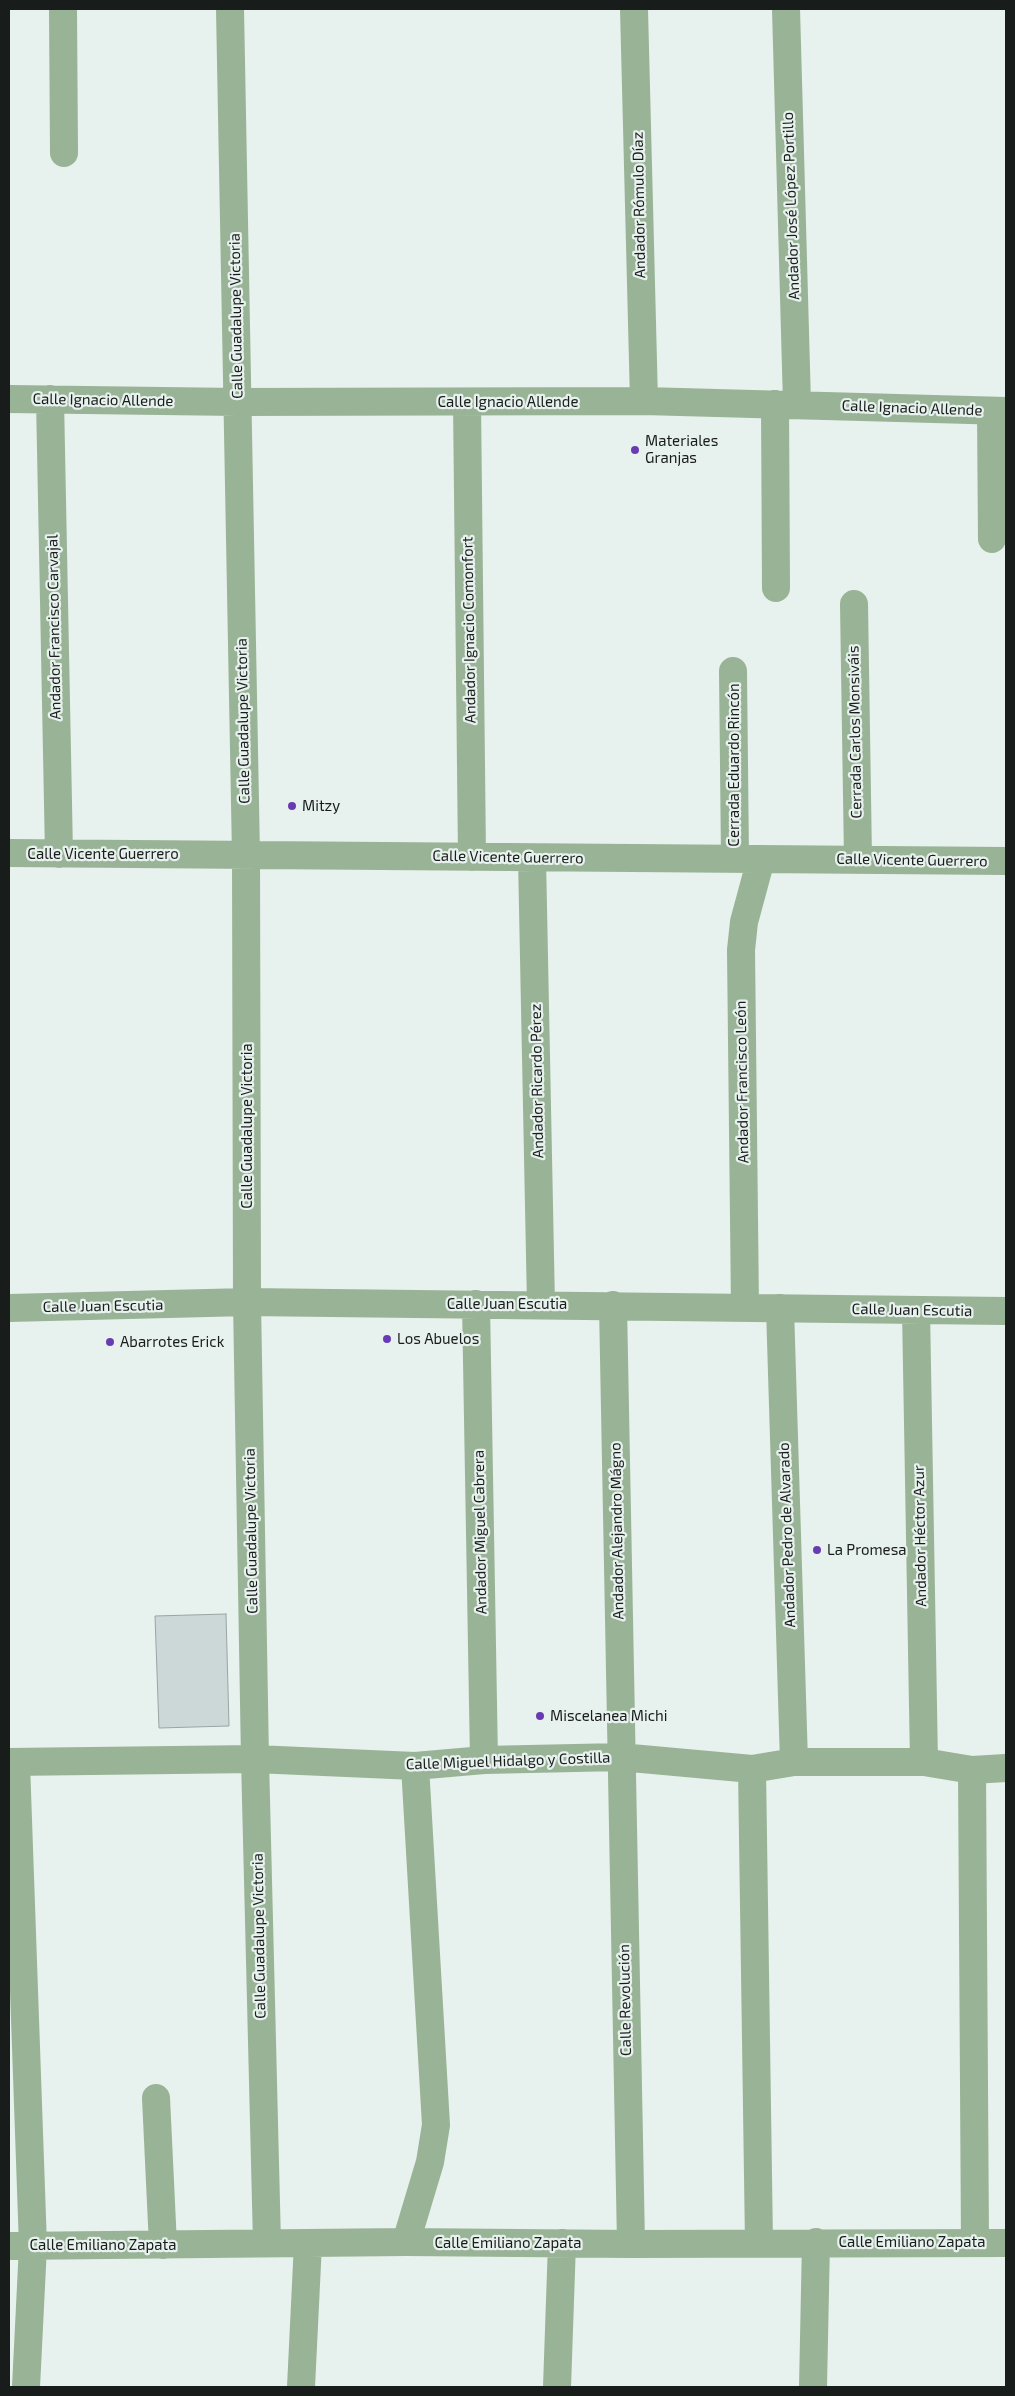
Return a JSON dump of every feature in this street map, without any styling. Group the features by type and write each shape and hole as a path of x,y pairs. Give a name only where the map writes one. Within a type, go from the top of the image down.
{"street":[{"path":"63,9 64,153"},
{"name":"Calle Guadalupe Victoria","path":"230,9 246,855 247,1302 255,1759 267,2243"},
{"name":"Andador Rómulo Díaz","path":"634,9 644,401"},
{"name":"Andador José López Portillo","path":"776,588 786,404 786,9"},
{"name":"Calle Ignacio Allende","path":"9,399 467,403 644,401 999,411"},
{"name":"Andador Francisco Carvajal","path":"50,400 59,854"},
{"name":"Andador Ignacio Comonfort","path":"467,403 472,857"},
{"path":"992,539 999,411"},
{"name":"Cerrada Carlos Monsiváis","path":"854,604 858,859"},
{"name":"Cerrada Eduardo Rincón","path":"733,671 748,859"},
{"name":"Calle Vicente Guerrero","path":"9,853 1006,861"},
{"name":"Andador Ricardo Pérez","path":"532,858 541,1304"},
{"name":"Andador Francisco León","path":"745,1308 741,950 748,859"},
{"name":"Calle Juan Escutia","path":"9,1308 247,1302 1006,1311"},
{"name":"Andador Miguel Cabrera","path":"476,1304 484,1760"},
{"name":"Andador Alejandro Mágno","path":"613,1305 620,1757"},
{"name":"Andador Pedro de Alvarado","path":"780,1308 794,1762"},
{"name":"Andador Héctor Azur","path":"916,1310 924,1762"},
{"name":"Calle Miguel Hidalgo y Costilla","path":"12,1763 255,1759 415,1766 484,1760 620,1757 752,1769 794,1762 924,1762 972,1770 1006,1768"},
{"name":"Calle Revolución","path":"620,1757 631,2244"},
{"path":"12,1763 21,2246 26,2387"},
{"path":"406,2242 430,2162 436,2125 415,1766"},
{"path":"752,1769 760,2242"},
{"path":"972,1770 975,2242"},
{"path":"156,2098 163,2245"},
{"name":"Calle Emiliano Zapata","path":"21,2246 406,2242 631,2244 760,2242 1006,2243"},
{"path":"812,2387 816,2242"},
{"path":"301,2387 308,2243"},
{"path":"557,2387 562,2243"}],"building":[{"path":"226,1614 229,1726 159,1728 155,1616"}],"place":[{"name":"Materiales Granjas","path":"635,450"},
{"name":"Mitzy","path":"292,806"},
{"name":"Los Abuelos","path":"387,1339"},
{"name":"Abarrotes Erick","path":"110,1342"},
{"name":"La Promesa","path":"817,1550"},
{"name":"Miscelanea Michi","path":"540,1716"}]}
